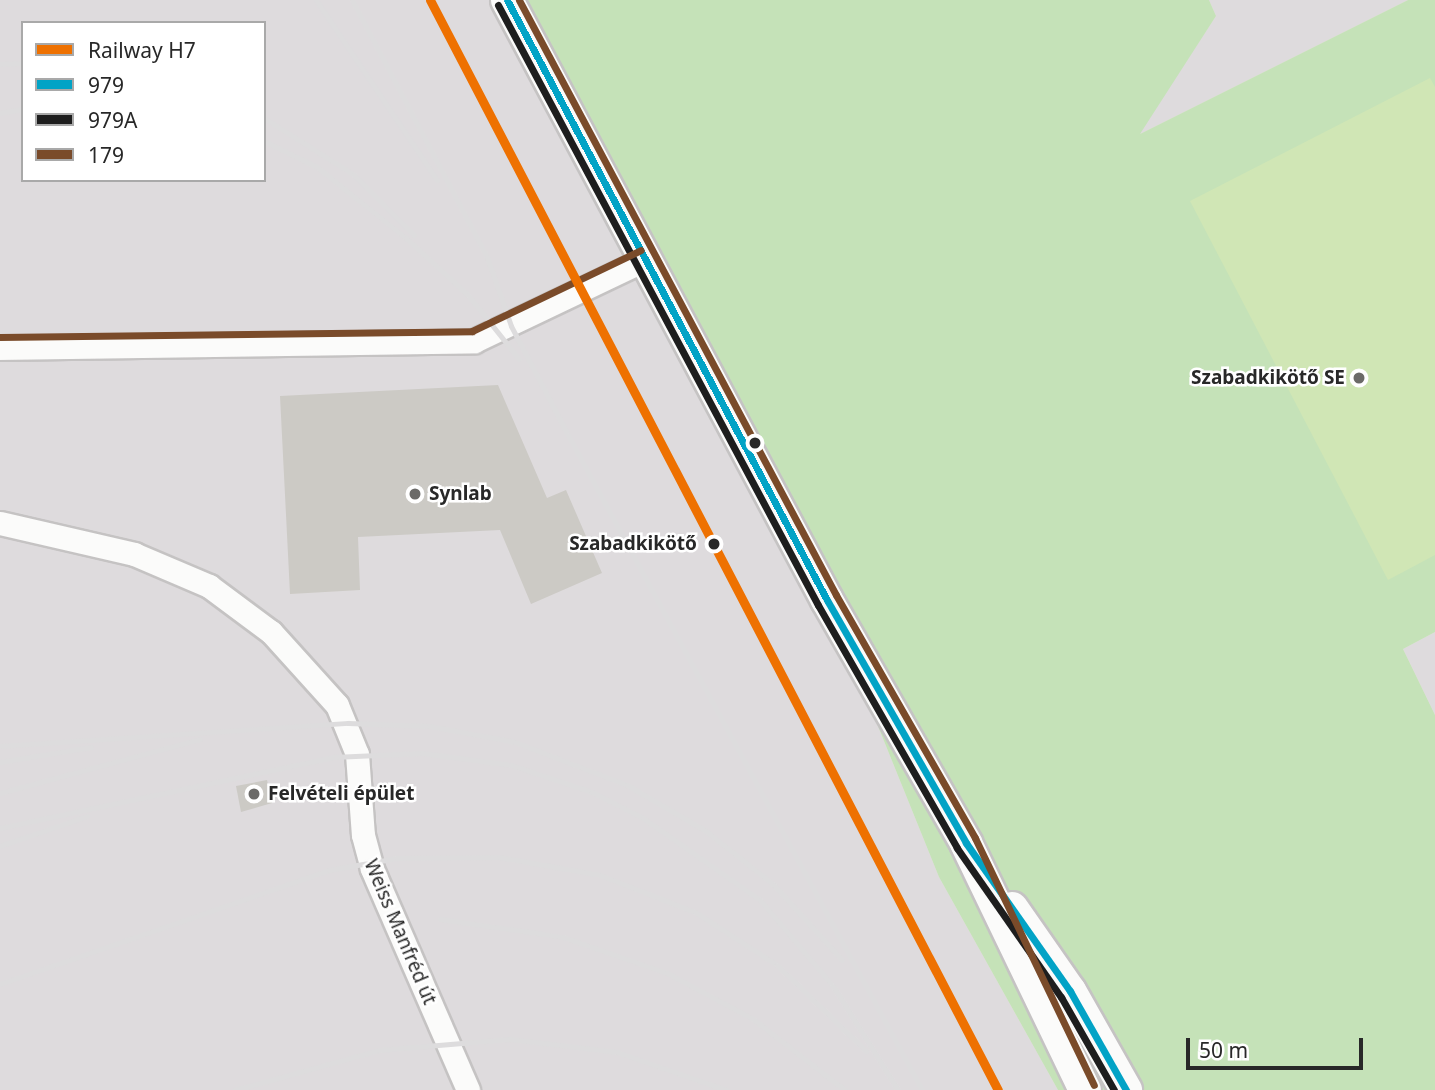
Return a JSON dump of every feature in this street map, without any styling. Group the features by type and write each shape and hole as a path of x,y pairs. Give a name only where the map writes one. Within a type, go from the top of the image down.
{"main road":[{"path":"507,0 827,600 966,843 1085,1090"},
{"path":"966,843 1070,991 1126,1090"}],"street":[{"path":"0,348 474,341 646,259"},
{"name":"Weiss Manfréd út","path":"0,523 134,554 209,586 271,632 337,705 357,754 363,835 372,869 468,1090"}],"shaded area":[{"path":"0,0 507,0 827,600 939,877 1058,1090 0,1090"},
{"path":"1209,0 1408,0 1138,135 1216,16"},
{"path":"1435,632 1435,715 1403,649"}],"green space":[{"path":"507,0 1209,0 1216,16 1140,134 1408,0 1435,0 1435,632 1403,649 1435,715 1435,1090 1058,1090 939,877 827,600"},
{"name":"Szabadkikötő SE","path":"1430,78 1435,87 1435,555 1388,580 1190,201"}],"building":[{"name":"Synlab","path":"498,385 547,498 566,490 602,573 531,604 500,530 358,537 360,590 290,594 280,396"},
{"name":"Felvételi épület","path":"267,780 272,803 241,812 236,786"}],"railway":[{"path":"316,0 437,180"},
{"path":"352,0 487,257 511,326 922,1090"},
{"path":"0,64 21,63"},
{"path":"0,113 21,109"},
{"path":"266,119 354,175 414,235"},
{"path":"266,142 317,167 406,238 468,295 519,359"},
{"path":"0,746 348,723 429,726 515,742 627,785 706,831 774,885 842,960"},
{"path":"0,793 200,739"},
{"path":"0,762 91,747"},
{"path":"0,828 333,757 422,753 511,765 592,792 643,818 760,900 833,986 898,1090"},
{"path":"0,846 87,816"},
{"path":"0,984 329,870 397,858 499,857 600,875 695,912 777,965 866,1051"},
{"path":"440,919 563,937 667,973 753,1019 845,1090"},
{"path":"235,1090 379,1050 510,1039 617,1052 726,1090"}],"rail line":[{"name":"H7","path":"430,0 998,1090"}],"transit line":[{"name":"979","path":"507,0 827,600 966,843 1070,991 1126,1090"},
{"name":"179","path":"519,0 836,595 975,838 1094,1085"},
{"name":"979A","path":"498,5 818,605 957,848 1061,997 1114,1090"},
{"name":"179","path":"0,337 472,331 641,250"}],"place":[{"name":"Szabadkikötő SE","path":"1359,378"},
{"name":"Synlab","path":"415,494"},
{"name":"Szabadkikötő","path":"714,544"},
{"name":"Felvételi épület","path":"254,794"}]}
